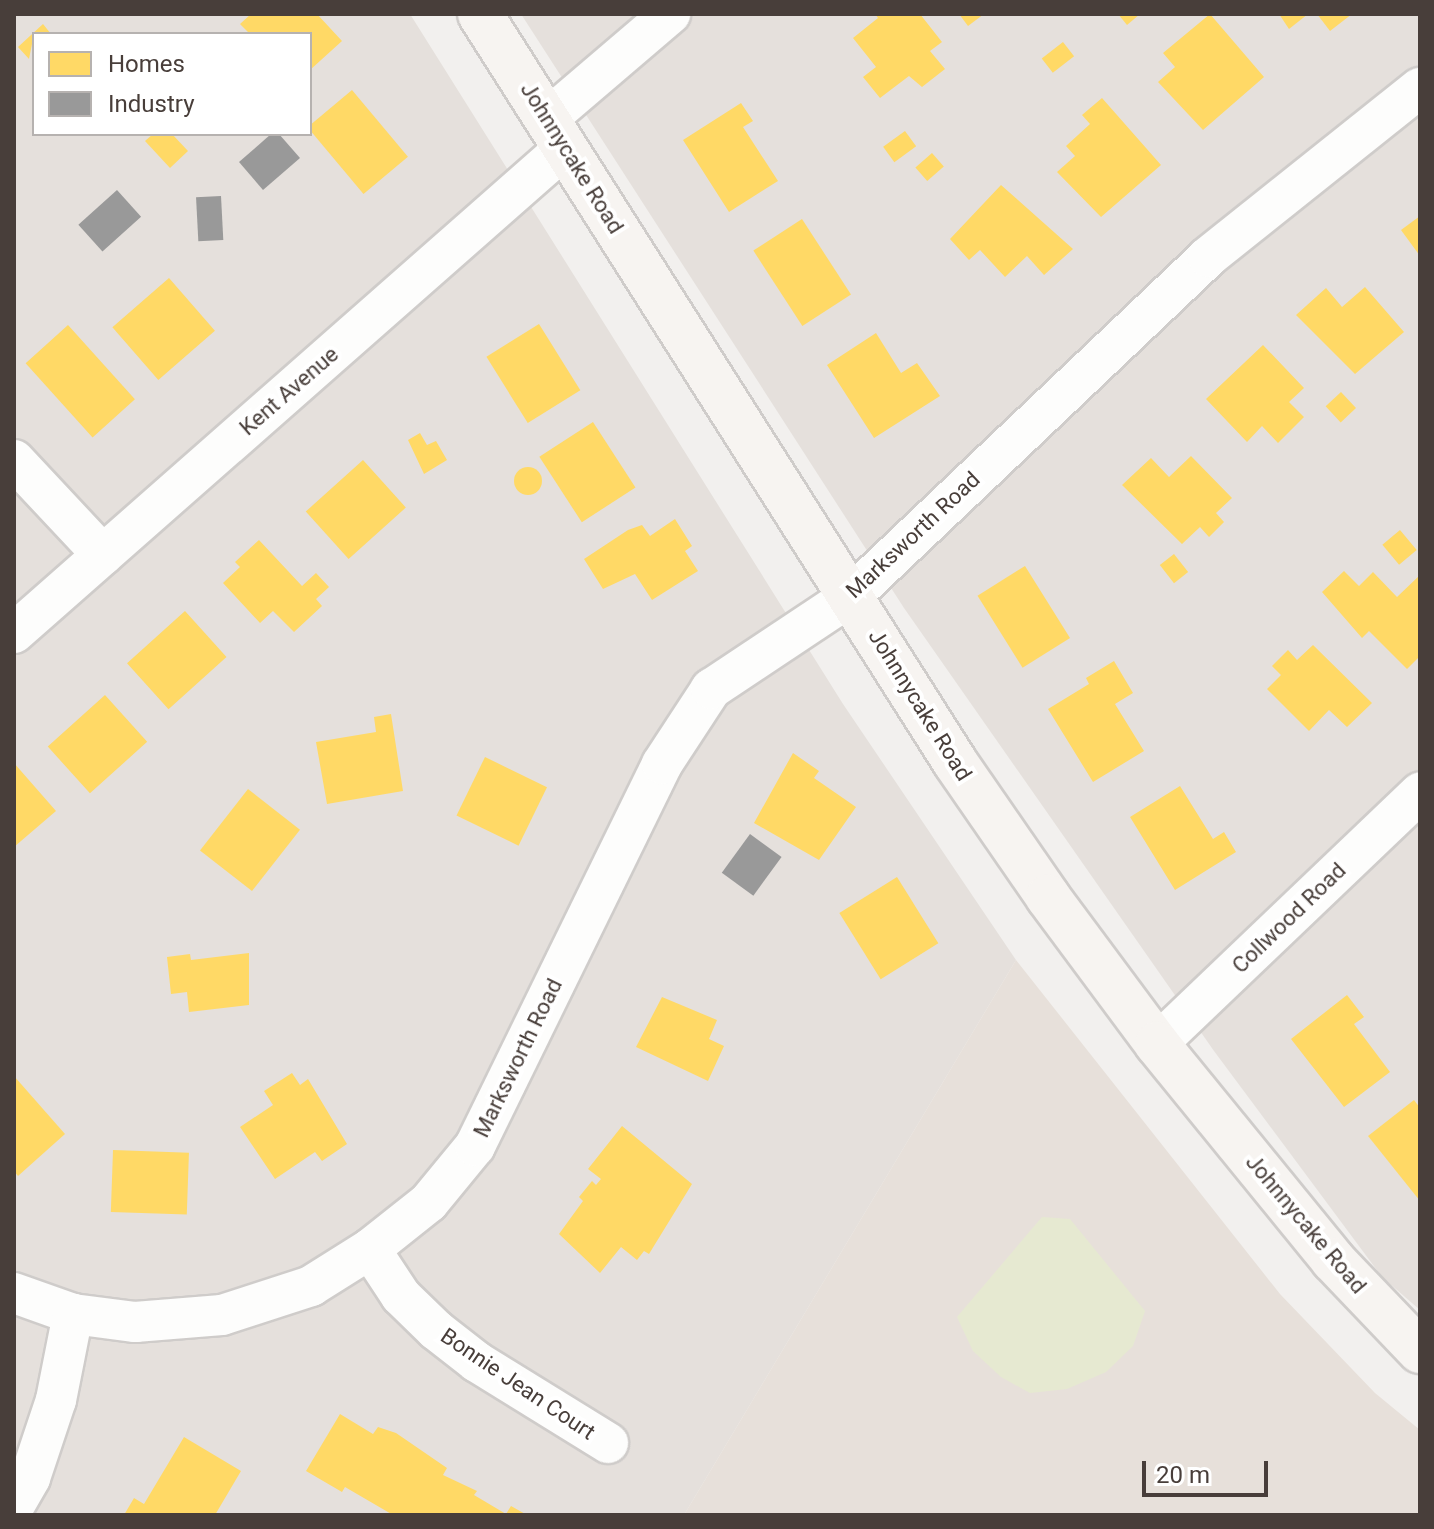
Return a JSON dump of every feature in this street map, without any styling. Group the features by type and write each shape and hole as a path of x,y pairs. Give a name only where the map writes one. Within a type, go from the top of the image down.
{"main road":[{"name":"Johnnycake Road","path":"480,14 955,762 1157,1044 1333,1260 1420,1351"}],"street":[{"name":"Kent Avenue","path":"14,633 103,555 556,134 670,14"},
{"name":"Marksworth Road","path":"14,1293 73,1314 135,1322 222,1315 311,1286 370,1249 429,1202 475,1146 662,764 711,689 851,596 1208,257 1420,88"},
{"path":"14,460 103,555"},
{"name":"Collwood Road","path":"1157,1044 1420,793"},
{"name":"Bonnie Jean Court","path":"370,1249 401,1296 436,1330 477,1362 608,1443"},
{"path":"14,1506 30,1478 56,1400 73,1314"}],"shaded area":[{"path":"14,14 410,14 843,704 1016,960 684,1515 14,1515"},
{"path":"521,14 1420,14 1420,1310 1382,1277 1214,1051 904,608"},
{"path":"1016,960 1280,1294 1375,1393 1420,1430 1420,1515 684,1515"}],"green space":[{"path":"1042,1217 1070,1219 1145,1311 1133,1346 1106,1372 1067,1389 1030,1393 1001,1377 973,1351 957,1317"}],"building: Homes":[{"path":"251,14 317,14 342,41 312,68 312,32 248,32 240,24"},
{"path":"875,14 920,14 942,42 930,51 945,69 922,87 909,76 880,98 863,77 876,67 853,38 878,18"},
{"path":"959,14 984,14 968,26"},
{"path":"1118,14 1140,14 1127,25"},
{"path":"1210,14 1264,77 1203,130 1158,82 1175,67 1163,53"},
{"path":"1279,14 1308,14 1289,29"},
{"path":"1317,14 1352,14 1330,31"},
{"path":"43,24 49,32 34,32"},
{"path":"32,34 29,59 18,47"},
{"path":"1063,42 1074,56 1053,73 1042,59"},
{"path":"352,90 408,157 363,194 312,133 312,124"},
{"path":"1102,98 1161,165 1101,217 1057,172 1075,156 1066,146 1090,124 1082,115"},
{"path":"741,103 753,121 743,127 778,181 729,212 683,140"},
{"path":"905,131 916,146 894,162 883,147"},
{"path":"151,136 174,136 188,151 170,168 145,141"},
{"path":"932,153 944,167 927,181 915,167"},
{"path":"1001,185 1073,249 1044,275 1027,256 1005,277 980,250 969,260 950,239"},
{"path":"1420,216 1420,256 1401,230"},
{"path":"802,219 851,294 802,326 753,251"},
{"path":"169,278 215,331 158,380 112,327"},
{"path":"1365,287 1404,332 1355,374 1296,315 1326,288 1342,307"},
{"path":"539,324 580,390 528,423 486,357"},
{"path":"68,325 135,399 93,437 26,363"},
{"path":"876,333 901,373 917,363 940,396 874,438 827,365"},
{"path":"1263,345 1304,388 1289,402 1304,417 1278,443 1262,426 1247,442 1206,399"},
{"path":"1341,392 1356,408 1341,422 1326,406"},
{"path":"593,422 635,487 582,522 539,457"},
{"path":"420,433 427,445 436,441 447,460 424,474 408,440"},
{"path":"1191,456 1232,498 1216,513 1224,522 1209,537 1200,527 1182,544 1122,485 1151,458 1169,477"},
{"path":"363,460 406,508 349,559 306,512"},
{"path":"528,467 538,471 542,481 538,491 528,495 518,491 514,481 518,471"},
{"path":"675,519 692,546 685,551 698,571 652,600 635,574 603,589 584,559 628,530 642,525 650,536"},
{"path":"1400,530 1417,550 1399,565 1382,545"},
{"path":"259,540 302,586 316,573 329,587 316,599 322,606 294,632 273,611 260,623 223,583 240,567 235,562"},
{"path":"1174,554 1188,572 1174,583 1160,565"},
{"path":"1025,566 1070,638 1023,668 978,596"},
{"path":"1344,571 1359,586 1373,572 1397,597 1420,575 1420,656 1407,669 1369,631 1362,638 1322,592"},
{"path":"185,611 226,657 169,709 127,663"},
{"path":"1313,645 1372,703 1347,727 1329,710 1309,731 1267,689 1281,675 1272,666 1288,650 1297,660"},
{"path":"1114,661 1133,693 1115,704 1144,751 1093,782 1048,709 1089,684 1086,678"},
{"path":"105,695 147,742 90,793 48,747"},
{"path":"391,714 403,791 327,804 316,742 376,732 374,717"},
{"path":"793,753 819,771 814,778 856,807 819,860 754,823"},
{"path":"485,757 547,787 519,846 457,815"},
{"path":"14,763 56,811 14,847"},
{"path":"1180,786 1213,839 1224,832 1236,852 1175,890 1130,817"},
{"path":"248,789 300,830 252,891 200,850"},
{"path":"897,877 938,943 881,979 839,913"},
{"path":"249,953 249,1005 189,1012 187,992 171,994 167,957 190,954 191,960"},
{"path":"1347,995 1364,1017 1354,1024 1390,1072 1344,1107 1291,1039"},
{"path":"662,997 717,1020 709,1039 724,1046 708,1081 636,1047"},
{"path":"292,1073 300,1085 308,1079 347,1144 322,1161 315,1152 275,1179 240,1127 273,1105 264,1091"},
{"path":"14,1076 65,1134 18,1176 14,1171"},
{"path":"1414,1100 1420,1108 1420,1201 1368,1136"},
{"path":"622,1126 692,1184 649,1254 644,1251 637,1260 621,1247 600,1273 559,1234 583,1201 579,1197 592,1181 596,1185 601,1179 588,1169"},
{"path":"113,1150 189,1153 187,1215 111,1212"},
{"path":"340,1414 373,1434 378,1427 396,1433 447,1468 443,1475 477,1491 474,1495 506,1514 511,1506 527,1515 393,1515 345,1487 342,1492 306,1471"},
{"path":"184,1437 241,1471 215,1515 124,1515 134,1498 144,1504"}],"building: Industry":[{"path":"269,136 281,136 300,158 263,190 239,162"},
{"path":"117,190 141,217 102,252 78,225"},
{"path":"221,196 223,240 198,241 196,197"},
{"path":"750,834 782,857 753,896 722,873"}]}
